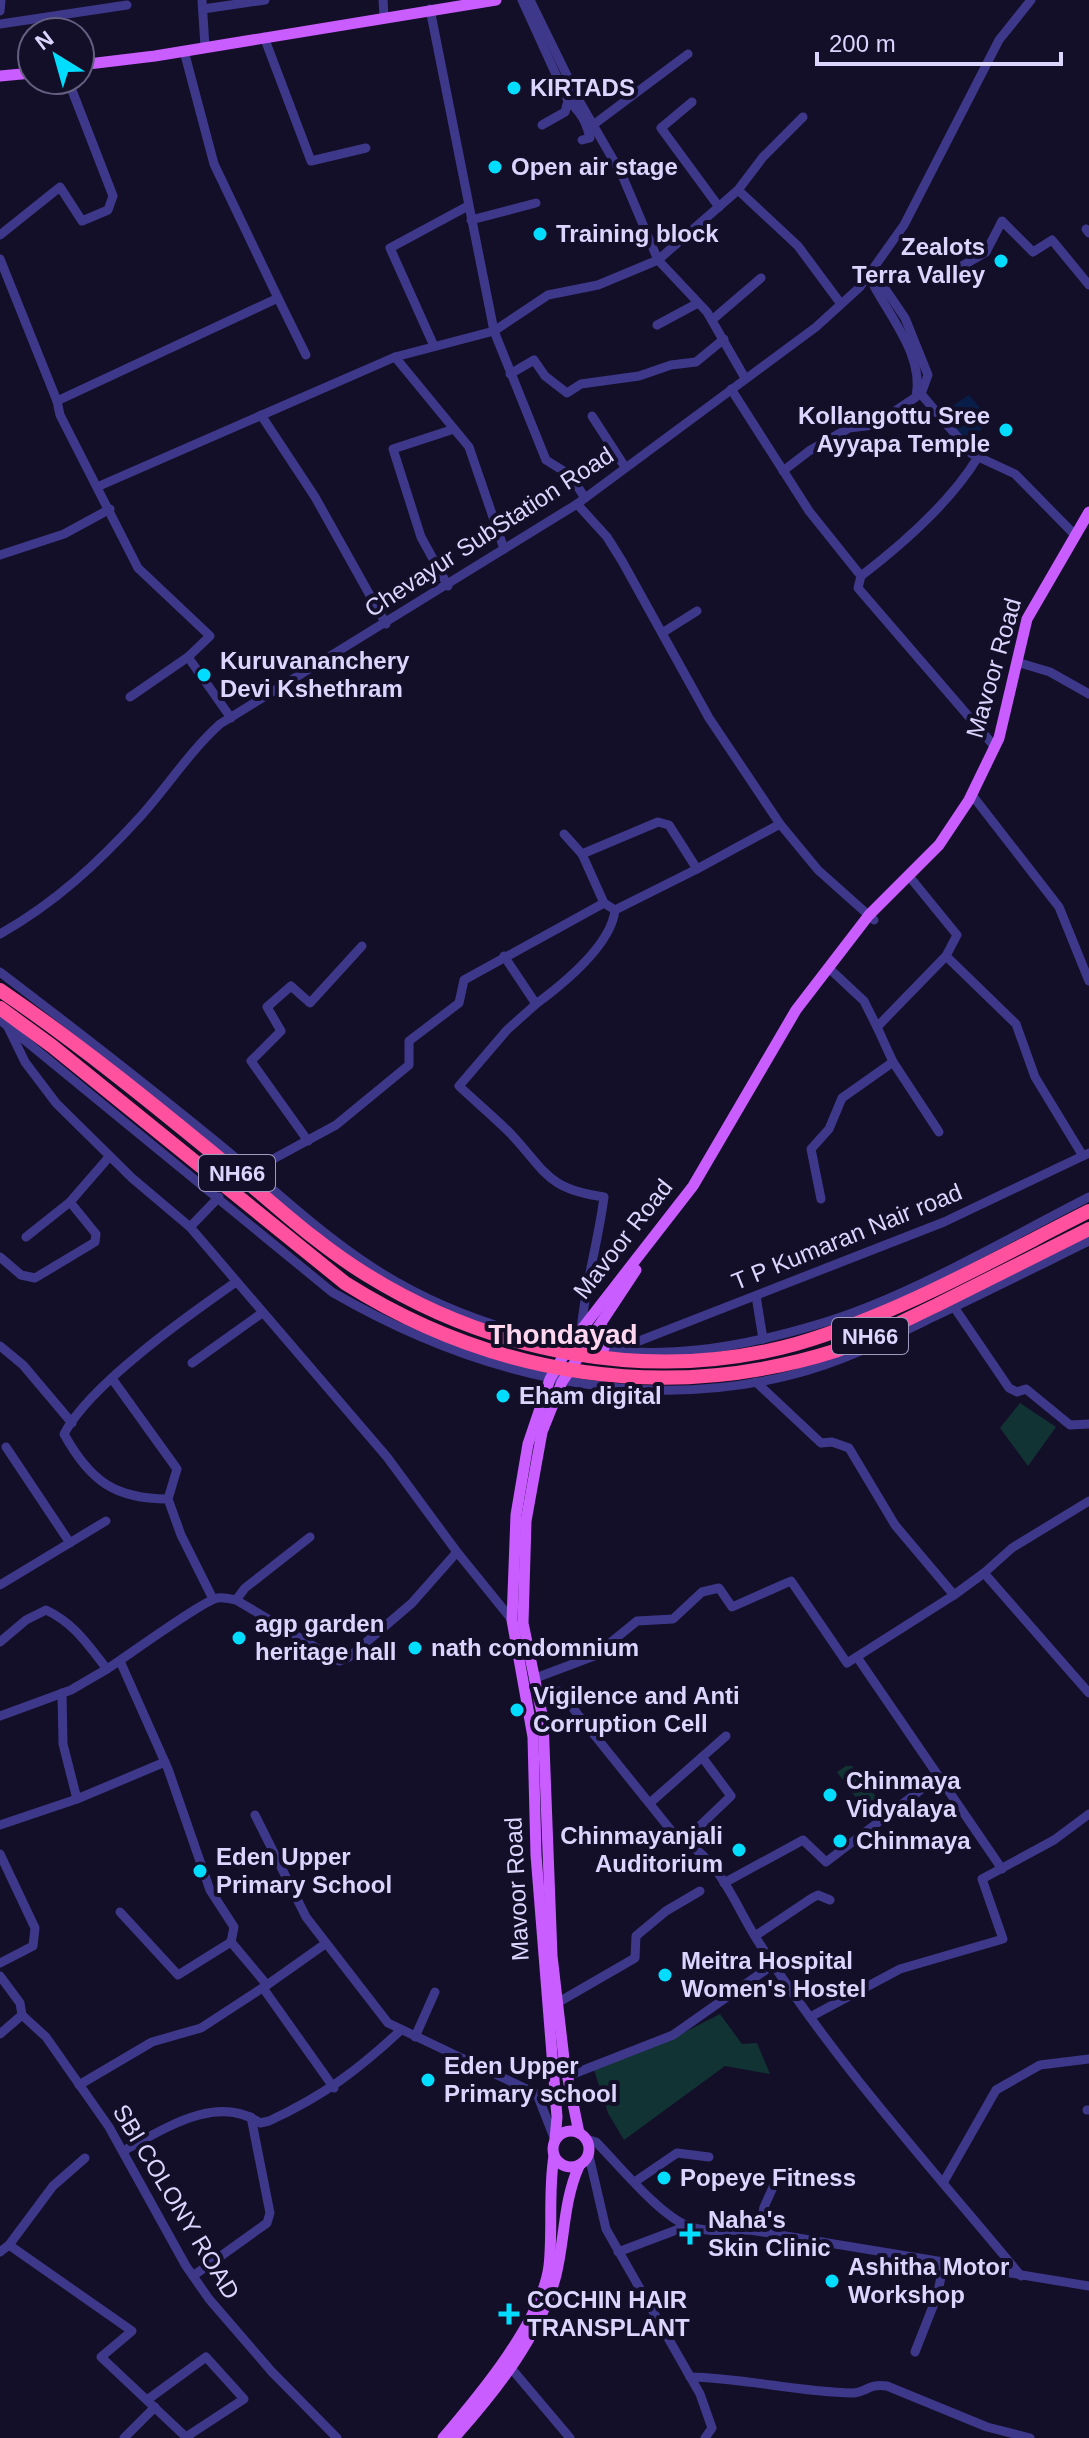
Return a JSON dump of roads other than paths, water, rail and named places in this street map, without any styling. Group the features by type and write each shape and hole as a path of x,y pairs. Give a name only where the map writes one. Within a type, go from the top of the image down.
{"highway":[{"name":"NH66","path":"0,990 160,1104 347,1261 402,1295 487,1333 559,1352 646,1362 747,1355 849,1327 1089,1211"},
{"name":"NH66","path":"0,1008 142,1126 345,1283 419,1325 480,1348 543,1365 632,1377 739,1375 841,1349 1089,1229"},
{"path":"142,1126 160,1104"}],"main road":[{"path":"96,63 496,0"},
{"name":"Mavoor Road","path":"443,2438 502,2363 542,2289 549,2267 557,2117 536,1855 533,1737 518,1620 530,1486 556,1381 571,1343 678,1207 796,1010 871,918 939,845 974,797 995,747 1027,619 1089,512"},
{"name":"Mavoor Road","path":"556,1381 586,1346 632,1275 697,1190 763,1073 871,918 942,852 1005,740 1020,663 1041,603 1089,523"},
{"path":"601,1323 604,1348"},
{"name":"Mavoor Road","path":"518,1620 543,1719 548,1899 557,2003 568,2076 589,2156"},
{"path":"555,2140 566,2132 583,2136"},
{"path":"554,2156 565,2167 579,2166"},
{"path":"454,2438 510,2367 541,2313 554,2280 566,2206 579,2166 589,2156"}],"street":[{"path":"0,11 1,0"},
{"path":"205,47 202,4 265,0"},
{"path":"383,0 384,16"},
{"path":"522,0 568,101 581,112 590,138 582,140"},
{"path":"530,0 593,125 622,175 658,260 712,320 745,378"},
{"name":"Chevayur SubStation Road","path":"0,934 55,902 82,877 142,815 197,745 231,718 581,501 745,378 779,357 841,304 871,273 910,215 999,40 1031,0"},
{"path":"0,24 129,2"},
{"path":"430,9 494,331 546,460 570,475 581,501 607,537 709,718 780,824 818,870 871,918"},
{"path":"264,37 311,161 366,148"},
{"path":"184,51 214,164 306,355"},
{"path":"593,125 688,54"},
{"path":"0,235 60,187 82,221 108,210 113,196 74,96"},
{"path":"542,125 565,112 568,101"},
{"path":"692,102 661,128 719,207"},
{"path":"97,487 395,357 494,331 548,295 598,285 658,260 738,190 763,157 803,117"},
{"path":"738,190 798,246 841,304"},
{"path":"471,220 536,203"},
{"path":"434,346 390,248 468,206"},
{"path":"971,279 962,266 986,252 1002,221 1033,252 1052,240 1089,285"},
{"path":"0,259 60,415 138,568 210,636 188,657 130,697"},
{"path":"871,273 905,318 928,375 921,394 957,439 978,457 1015,474 1074,534"},
{"path":"783,471 809,451 849,428 874,425 916,397 919,382 909,352 871,273"},
{"path":"712,320 761,278"},
{"path":"57,401 278,298"},
{"path":"657,325 698,303"},
{"path":"510,374 534,360 545,376 567,393 581,384 639,376 671,365 696,362 724,339"},
{"path":"395,357 469,447 504,549"},
{"path":"731,389 809,511 861,576"},
{"path":"261,415 315,497 386,624"},
{"path":"592,416 625,467"},
{"path":"448,586 421,537 393,449 454,429"},
{"path":"978,457 948,496 900,544 861,576 858,588 995,747"},
{"path":"0,555 64,534 110,509"},
{"path":"662,633 697,611"},
{"path":"188,657 231,718"},
{"path":"1020,663 1050,672 1089,694"},
{"path":"974,797 1059,907 1089,981"},
{"path":"582,854 658,822 669,825 697,869"},
{"path":"615,910 780,824"},
{"path":"564,834 582,854 604,903 615,910"},
{"path":"877,1027 946,956 957,935 913,881"},
{"path":"251,1171 336,1125 409,1065 409,1041 459,1003 464,980 604,903"},
{"path":"581,1331 585,1285 598,1248 604,1197 570,1192 535,1166 512,1135 459,1086 507,1030 567,981 613,927 615,910"},
{"path":"308,1141 251,1061 281,1031 267,1007 291,986 310,1003 362,946"},
{"path":"504,956 536,1004"},
{"path":"946,956 1016,1024 1035,1077 1086,1155"},
{"path":"0,972 160,1104 251,1171 362,1261 439,1303 510,1329 571,1343 616,1350 695,1351 763,1339 822,1323 878,1302 1089,1197"},
{"path":"833,972 864,1001 893,1062 939,1132"},
{"path":"3,1023 142,1126 219,1197 332,1292 391,1326 556,1381 590,1388 667,1389 756,1382 792,1375 851,1356 1089,1241"},
{"path":"3,1023 39,1083 109,1157 190,1227 387,1457 457,1552 518,1620"},
{"path":"821,1199 811,1149 829,1129 842,1098 893,1062"},
{"name":"T P Kumaran Nair road","path":"616,1350 944,1222 1086,1155"},
{"path":"26,1237 70,1202 109,1157"},
{"path":"190,1227 219,1197"},
{"path":"0,1257 21,1275 35,1278 95,1242 96,1234 70,1202"},
{"path":"168,1499 138,1499 121,1495 88,1469 64,1434 113,1380 167,1331 236,1282"},
{"path":"756,1296 763,1339"},
{"path":"954,1307 1009,1388 1017,1392 1026,1389 1070,1425 1089,1424"},
{"path":"192,1363 262,1313"},
{"path":"0,1346 23,1365 72,1423"},
{"path":"113,1380 177,1469 168,1499 181,1535 213,1599"},
{"path":"756,1382 821,1443 849,1448 895,1525 954,1595"},
{"path":"6,1447 70,1543"},
{"path":"533,1679 594,1656 637,1621 673,1619 702,1592 712,1588 719,1588 732,1607 791,1581 847,1663 954,1595 1012,1548 1089,1501"},
{"path":"0,1585 106,1521"},
{"path":"236,1600 245,1588 310,1537"},
{"path":"0,1716 62,1693 107,1669 201,1604 213,1599 236,1600 339,1661 349,1657 412,1603 457,1552"},
{"path":"984,1573 1089,1693"},
{"path":"0,1642 26,1620 46,1610 63,1618 82,1636 107,1669"},
{"path":"857,1657 1002,1869"},
{"path":"120,1661 165,1762 210,1890 234,1927 231,1942 178,1975 120,1912"},
{"path":"539,1701 559,1691 678,1839 691,1844 724,1883 755,1936 812,2016 943,2183 968,2208 1021,2276"},
{"path":"62,1693 63,1744 77,1799"},
{"path":"651,1802 726,1736"},
{"path":"684,1841 731,1796 702,1757"},
{"path":"0,1825 77,1799 165,1762"},
{"path":"724,1883 803,1840 826,1862 939,1776"},
{"path":"812,2016 900,1969 1003,1939 982,1879 1054,1840 1089,1814"},
{"path":"255,1815 299,1906 388,2023 537,2094 555,2140"},
{"path":"0,1854 35,1928 33,1946 0,1963"},
{"path":"557,2003 635,1958 636,1936 666,1911 700,1891"},
{"path":"755,1936 818,1895 830,1900"},
{"path":"231,1942 265,1986 334,2088"},
{"path":"79,2085 152,2042 201,2028 325,1944"},
{"path":"568,2076 673,2035 774,1964"},
{"name":"SBI COLONY ROAD","path":"0,1976 20,2003 22,2015 46,2037 123,2151 193,2276 231,2327 337,2438"},
{"path":"415,2037 435,1992"},
{"path":"0,2034 22,2015"},
{"path":"123,2151 186,2117 245,2113 260,2123 269,2121 334,2088 401,2030"},
{"path":"943,2183 996,2090 1040,2065 1089,2059"},
{"path":"193,2276 267,2223 270,2213 251,2117"},
{"path":"583,2136 596,2142 669,2214 687,2226"},
{"path":"636,2181 677,2153 709,2157"},
{"path":"589,2156 606,2229 690,2377 712,2428 705,2438"},
{"path":"0,2252 9,2245 53,2186 85,2158"},
{"path":"759,2231 764,2207 780,2172"},
{"path":"618,2252 687,2226 759,2231 1089,2286"},
{"path":"9,2245 132,2331 101,2357 151,2404 187,2437 244,2399 206,2357 151,2404 124,2438"},
{"path":"915,2352 937,2296 944,2263"},
{"path":"510,2367 570,2438"},
{"path":"690,2377 740,2378 857,2393 874,2384 987,2427 1030,2438"}],"water":[{"path":"969,395 991,421 963,444 941,413"}],"place":[{"name":"KIRTADS","path":"514,88"},
{"name":"Open air stage","path":"495,167"},
{"name":"Training block","path":"540,234"},
{"name":"Zealots Terra Valley","path":"1001,261"},
{"name":"Kollangottu Sree Ayyapa Temple","path":"1006,430"},
{"name":"Kuruvananchery Devi Kshethram","path":"204,675"},
{"name":"Eham digital","path":"503,1396"},
{"name":"agp garden heritage hall","path":"239,1638"},
{"name":"nath condomnium","path":"415,1648"},
{"name":"Vigilence and Anti Corruption Cell","path":"517,1710"},
{"name":"Chinmaya Vidyalaya","path":"830,1795"},
{"name":"Chinmaya","path":"840,1841"},
{"name":"Chinmayanjali Auditorium","path":"739,1850"},
{"name":"Eden Upper Primary School","path":"200,1871"},
{"name":"Meitra Hospital Women's Hostel","path":"665,1975"},
{"name":"Eden Upper Primary school","path":"428,2080"},
{"name":"Popeye Fitness","path":"664,2178"},
{"name":"Naha's Skin Clinic","path":"690,2234"},
{"name":"Ashitha Motor Workshop","path":"832,2281"},
{"name":"COCHIN HAIR TRANSPLANT","path":"509,2314"}],"district":[{"name":"Thondayad","path":"563,1334"}]}
